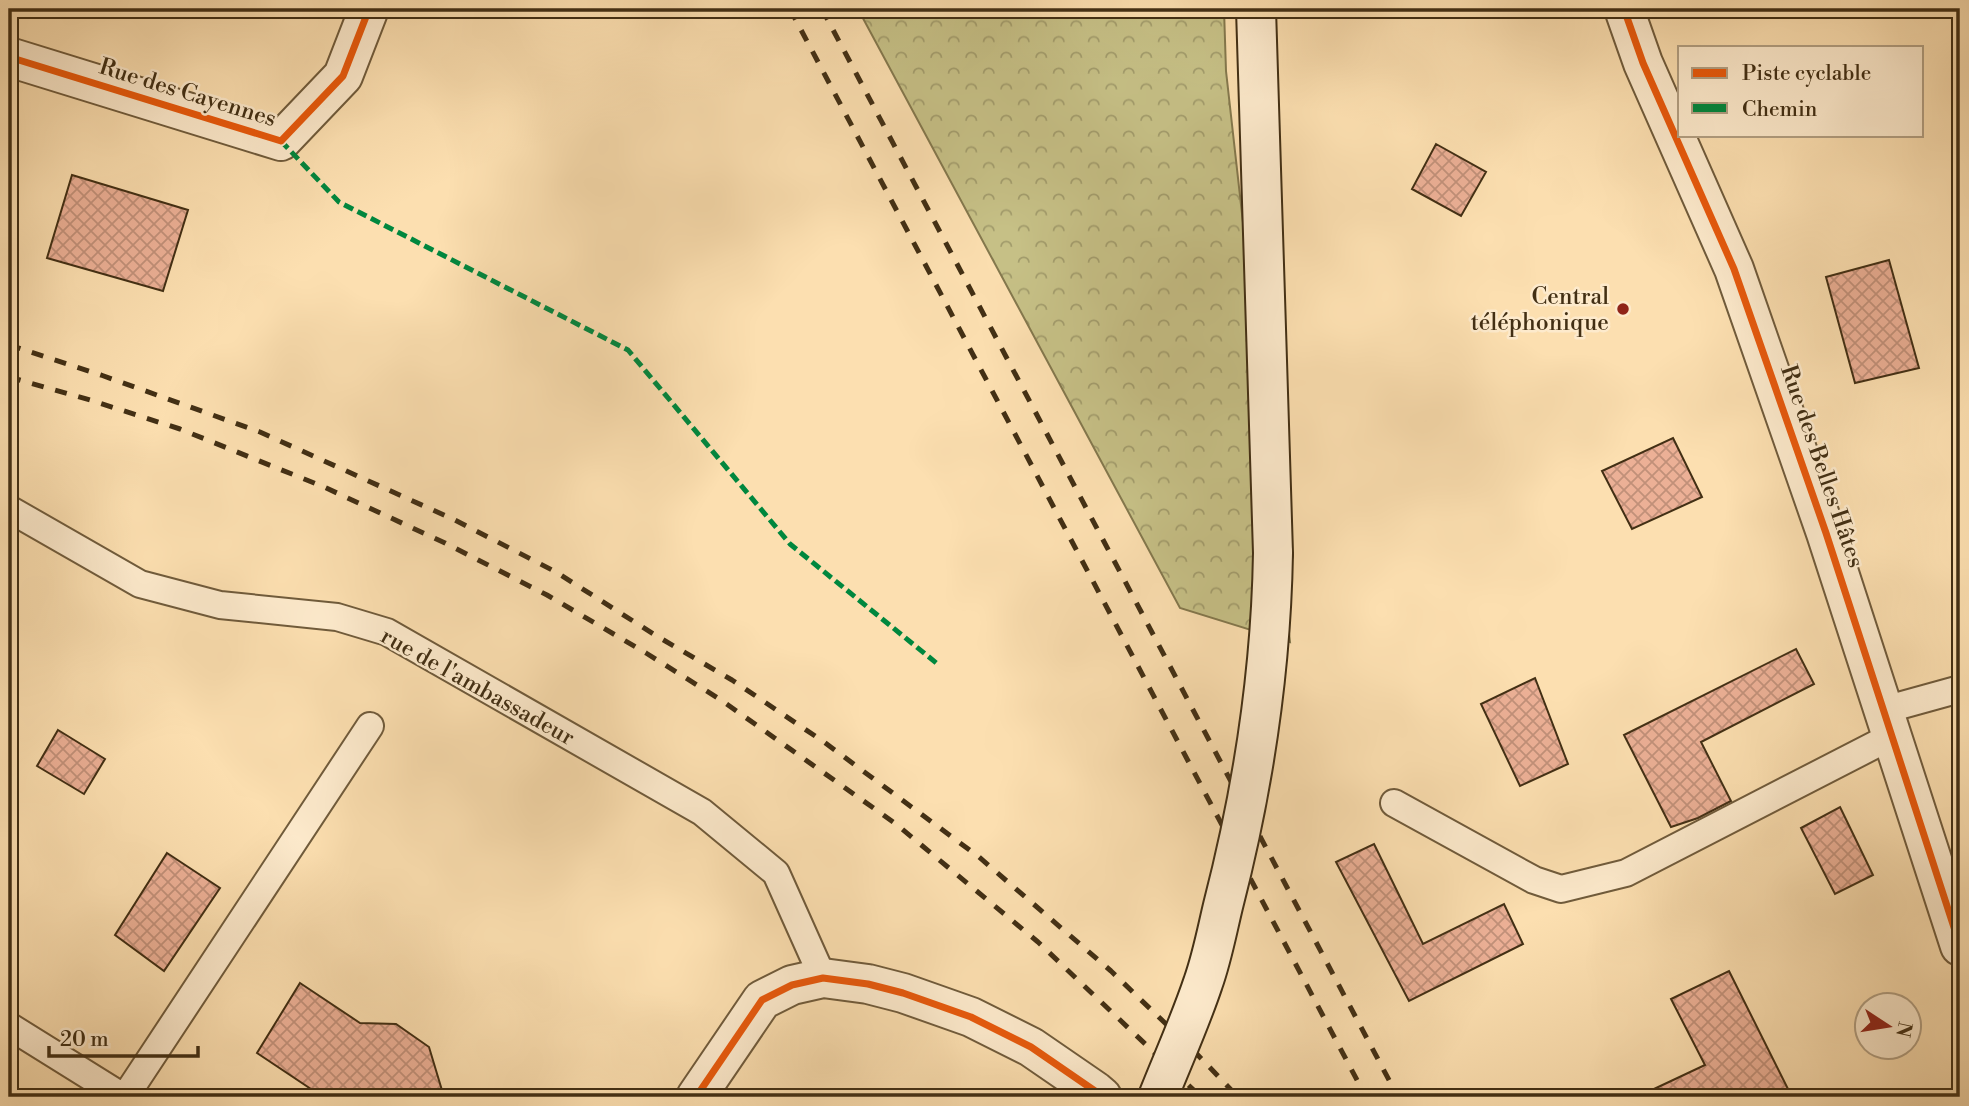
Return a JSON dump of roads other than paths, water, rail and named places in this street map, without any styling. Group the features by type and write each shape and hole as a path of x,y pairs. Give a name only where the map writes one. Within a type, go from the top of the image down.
{"street":[{"name":"Rue des Cayennes","path":"9,57 281,141 343,76 369,9"},
{"path":"1158,1097 1203,982 1234,864 1267,673 1273,553 1256,9"},
{"name":"Rue des Belles Hâtes","path":"1624,9 1643,63 1734,269 1826,533 1960,946"},
{"path":"696,1097 762,1000 792,985 823,978 868,984 903,993 971,1017 1031,1048 1102,1097"}],"lane":[{"name":"rue de l'ambassadeur","path":"9,509 140,584 220,605 337,617 387,632 702,812 776,873 823,978"},
{"path":"1394,803 1534,880 1561,888 1626,873 1888,723 1960,689"},
{"path":"9,1026 124,1097 370,726"}],"railway":[{"path":"790,9 1366,1097"},
{"path":"822,9 1398,1097"},
{"path":"9,345 260,432 455,520 556,572 732,680 824,742 979,857 1111,971 1238,1097"},
{"path":"9,377 180,429 324,487 445,543 547,595 646,653 721,700 896,824 1038,942 1201,1097"}],"place":[{"name":"Central téléphonique","path":"1623,309"}]}
